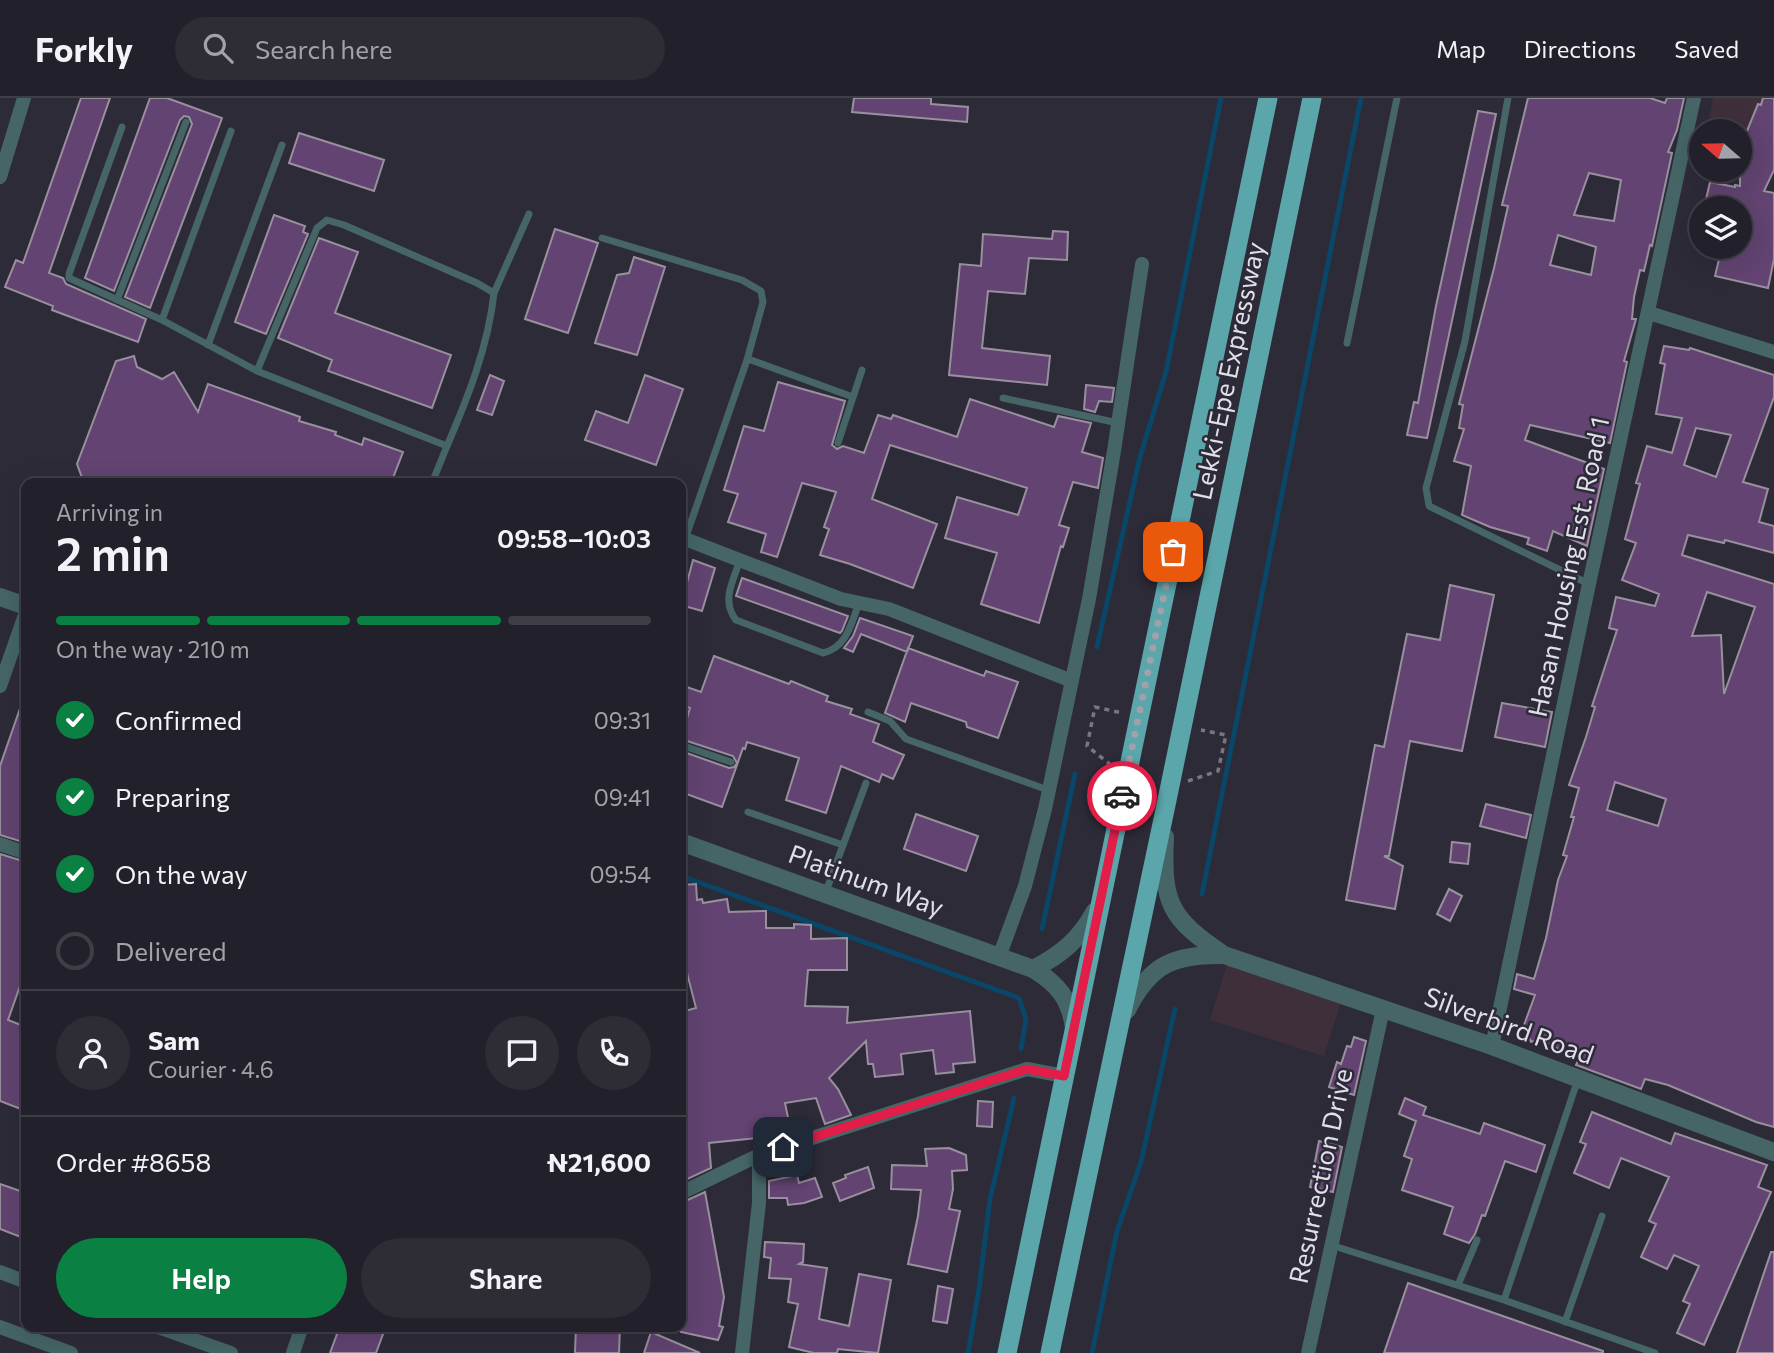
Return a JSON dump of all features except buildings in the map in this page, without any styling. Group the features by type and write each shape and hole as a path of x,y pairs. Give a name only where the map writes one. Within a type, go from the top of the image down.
{"highway":[{"name":"Lekki-Epe Expressway","path":"1007,1353 1268,98"},
{"name":"Lekki-Epe Expressway","path":"1050,1353 1312,98"}],"street":[{"path":"0,177 24,98"},
{"name":"Hasan Housing Est. Road 1","path":"1492,1046 1694,98"},
{"path":"999,957 1025,886 1049,790 1090,599 1142,264"},
{"path":"1649,313 1774,352"},
{"path":"686,546 740,560 841,599 889,609 1072,681"},
{"path":"0,597 21,604"},
{"path":"0,686 21,626"},
{"path":"1168,796 1164,852 1169,901 1179,921 1199,939 1224,955"},
{"path":"0,844 21,851"},
{"name":"Platinum Way","path":"686,844 1032,969 1047,978 1061,992 1071,1010 1074,1028"},
{"path":"1032,969 1057,955 1085,931 1100,903"},
{"path":"1117,1028 1138,987 1163,965 1193,955 1224,955"},
{"name":"Silverbird Road","path":"1224,955 1492,1046 1774,1152"},
{"name":"Resurrection Drive","path":"1308,1353 1383,1009"},
{"path":"686,1191 759,1155 1027,1069 1064,1076"},
{"path":"742,1353 759,1203 759,1155"},
{"path":"0,1272 21,1280"},
{"path":"0,1327 71,1353"},
{"path":"172,1332 231,1353"},
{"path":"293,1353 300,1332"}],"lane":[{"path":"1347,343 1397,98"},
{"path":"1508,98 1465,341 1426,488 1427,500 1429,506 1589,584"},
{"path":"117,300 186,122"},
{"path":"122,127 69,274 73,282 162,320 257,371 447,446"},
{"path":"162,320 231,131"},
{"path":"208,345 282,145"},
{"path":"434,478 477,371 494,293 530,214"},
{"path":"257,371 317,228 327,220 477,283 494,293"},
{"path":"602,238 742,280 761,291 763,302 747,360 686,536"},
{"path":"747,360 853,397"},
{"path":"838,443 862,370"},
{"path":"1003,398 1118,423"},
{"path":"740,560 727,599 729,612 736,620 823,653 835,650 844,639 860,603"},
{"path":"868,712 890,720 906,739 1049,790"},
{"path":"686,747 731,762"},
{"path":"825,895 866,783"},
{"path":"748,812 843,845"},
{"path":"1504,1300 1578,1079"},
{"path":"1565,1322 1602,1216"},
{"path":"1458,1285 1477,1240"},
{"path":"1331,1245 1504,1300 1655,1353"}],"path":[{"path":"1126,777 1087,746 1095,707 1134,715"},
{"path":"1168,796 1218,771 1226,735 1200,729"}],"shaded area":[{"path":"1713,98 1774,98 1774,166 1752,157 1752,119 1709,119"},
{"path":"1227,964 1342,999 1324,1056 1210,1020"}],"waterway":[{"path":"1097,647 1140,457 1166,372 1221,98"},
{"path":"1202,894 1361,98"},
{"path":"1042,929 1075,774"},
{"path":"686,878 1019,998 1026,1019 1021,1049"},
{"path":"1092,1353 1117,1231 1141,1162 1175,1009"},
{"path":"968,1353 990,1199 1014,1098"}],"way so far":[{"path":"1122,796 1173,552"}],"route":[{"path":"783,1147 1027,1069 1064,1076 1122,796"}]}
